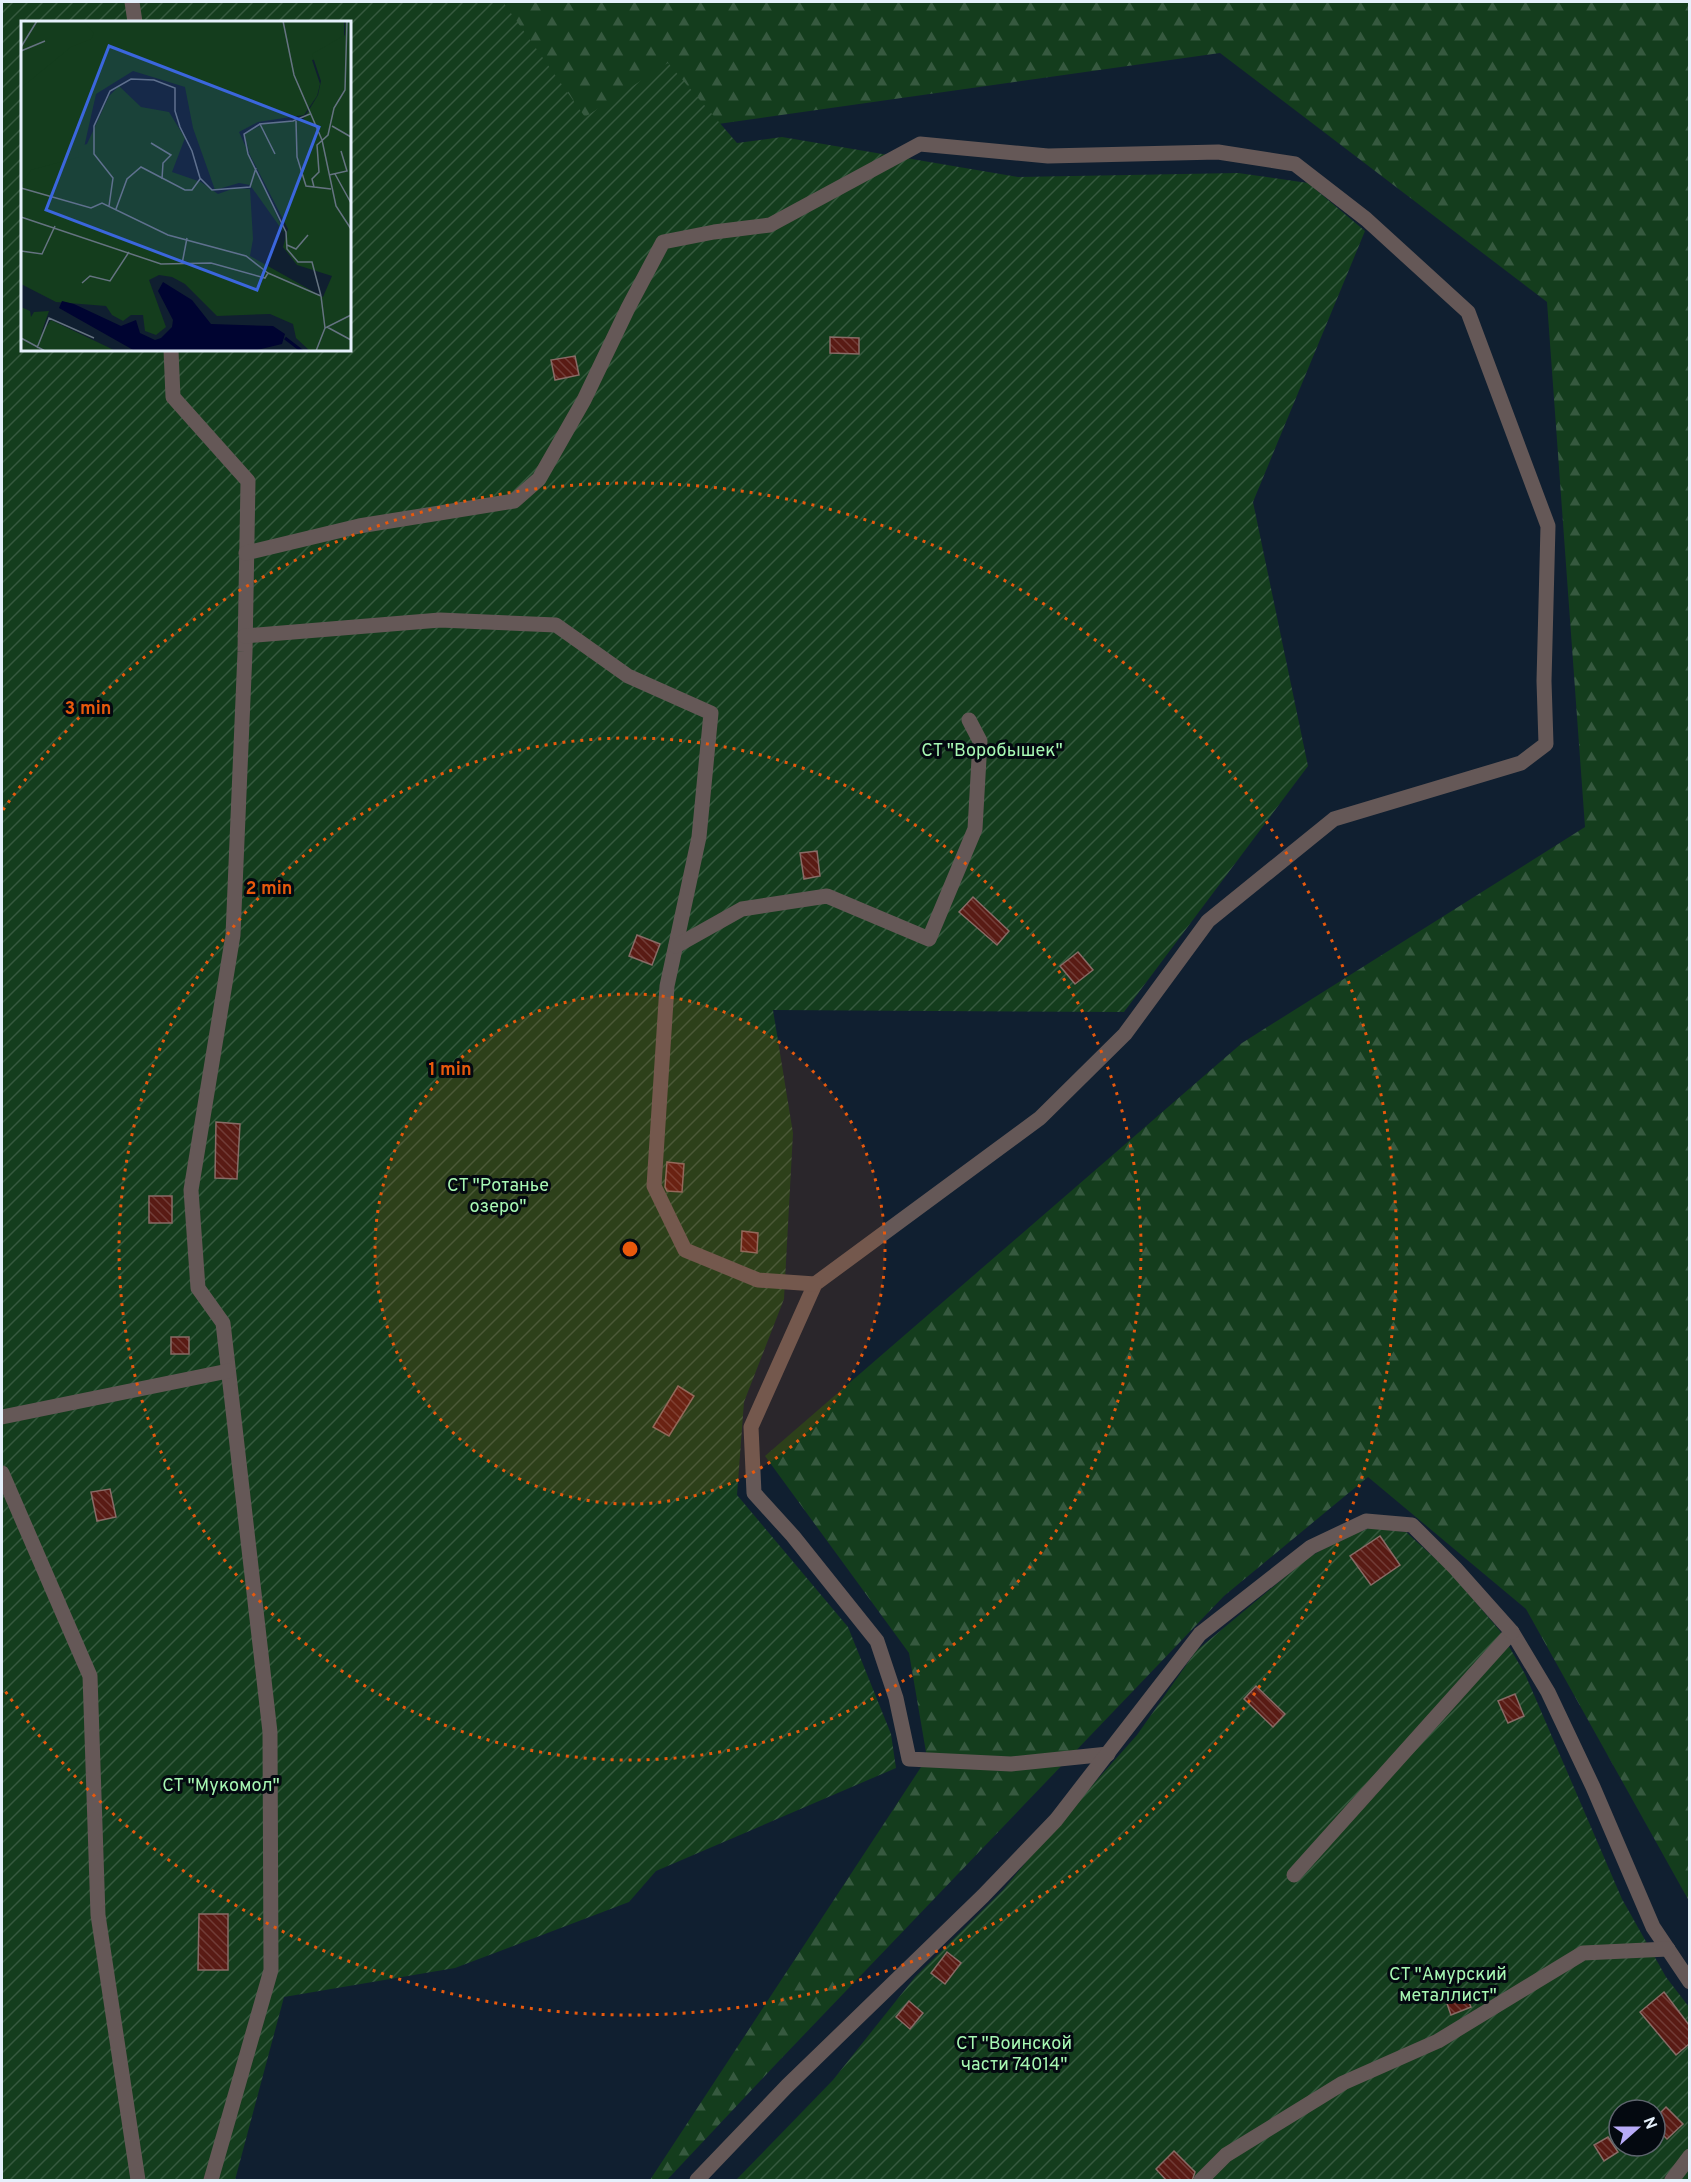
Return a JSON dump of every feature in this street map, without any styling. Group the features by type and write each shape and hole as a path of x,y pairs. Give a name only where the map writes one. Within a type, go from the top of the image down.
{"street":[{"path":"132,2 135,21"},
{"path":"246,553 359,526 514,501 539,478 584,400 663,242 714,232 770,225 920,144 1048,156 1218,152 1295,164 1366,219 1467,312 1548,526 1544,681 1546,744 1521,763 1334,819 1208,921 1125,1034 1040,1118 815,1284 751,1427 754,1492 793,1536 877,1641 896,1698 909,1759 1011,1764 1107,1754"},
{"path":"171,351 173,397 248,481 245,636 233,935 191,1190 198,1288 223,1323 270,1732 271,1970 210,2181"},
{"path":"245,636 440,620 556,625 628,676 711,713 699,837 667,986 654,1186 685,1250 758,1281 815,1284"},
{"path":"676,946 741,909 827,896 929,939 975,830 980,741 969,720"},
{"path":"2,1417 228,1371"},
{"path":"2,1473 90,1676 98,1915 138,2181"},
{"path":"697,2181 787,2086 983,1896 1056,1820 1200,1634 1311,1547 1366,1521 1412,1525 1455,1568 1512,1632 1548,1692 1593,1787 1653,1927 1689,1982"},
{"path":"1294,1875 1512,1632"},
{"path":"1200,2181 1226,2155 1342,2083 1438,2041 1583,1953 1668,1949"},
{"path":"1672,2181 1689,2156"}],"green space":[{"path":"2,2 503,2 585,117 668,63 737,143 782,137 1018,177 1238,173 1308,183 1365,231 1253,502 1308,766 1124,1012 773,1010 793,1133 784,1299 744,1402 737,1495 848,1627 891,1734 896,1768 656,1871 629,1902 455,1968 284,1997 235,2180 2,2180"},
{"path":"166,2 1689,2 1689,1901 1526,1609 1368,1477 1224,1596 667,2180 650,2180 927,1758 909,1653 765,1456 1242,1043 1585,827 1547,302 1220,53 351,176 351,21"},
{"path":"1370,1528 1406,1532 1450,1572 1500,1631 1525,1674 1622,1899 1666,1977 1689,2007 1689,2180 736,2180 833,2080 915,1977 1003,1890 1054,1828 1137,1735 1196,1651 1309,1557 1347,1536"}],"building":[{"path":"830,337 859,338 859,354 830,353"},
{"path":"575,356 579,375 555,380 551,360"},
{"path":"817,851 820,876 804,879 800,853"},
{"path":"973,897 1009,931 997,945 959,912"},
{"path":"637,935 660,944 652,965 629,956"},
{"path":"1078,952 1093,970 1075,984 1060,966"},
{"path":"216,1122 240,1124 237,1179 215,1178"},
{"path":"667,1162 684,1164 682,1192 667,1191 665,1187"},
{"path":"149,1196 172,1196 172,1223 149,1223"},
{"path":"742,1231 758,1233 757,1253 741,1251"},
{"path":"171,1337 189,1337 189,1354 171,1354"},
{"path":"678,1386 694,1396 669,1436 653,1427"},
{"path":"110,1489 116,1517 97,1521 91,1492"},
{"path":"1380,1536 1400,1565 1371,1585 1350,1556"},
{"path":"1256,1686 1285,1714 1273,1727 1244,1699"},
{"path":"1515,1694 1524,1716 1508,1723 1498,1701"},
{"path":"199,1914 228,1914 228,1970 198,1970"},
{"path":"947,1952 961,1963 945,1984 931,1973"},
{"path":"1464,1991 1471,2007 1451,2015 1445,1998"},
{"path":"1664,1992 1689,2025 1689,2044 1676,2055 1640,2012"},
{"path":"909,2001 923,2013 910,2029 896,2017"},
{"path":"1667,2108 1683,2124 1667,2139"},
{"path":"1607,2138 1609,2158 1604,2161 1594,2145"},
{"path":"1174,2151 1195,2172 1192,2181 1167,2181 1156,2169"}],"park label":[{"name":"СТ \"Воробышек\"","path":"992,751"},
{"name":"СТ \"Ротанье озеро\"","path":"498,1196"},
{"name":"СТ \"Мукомол\"","path":"221,1786"},
{"name":"СТ \"Амурский металлист\"","path":"1448,1985"},
{"name":"СТ \"Воинской части 74014\"","path":"1014,2054"}]}
